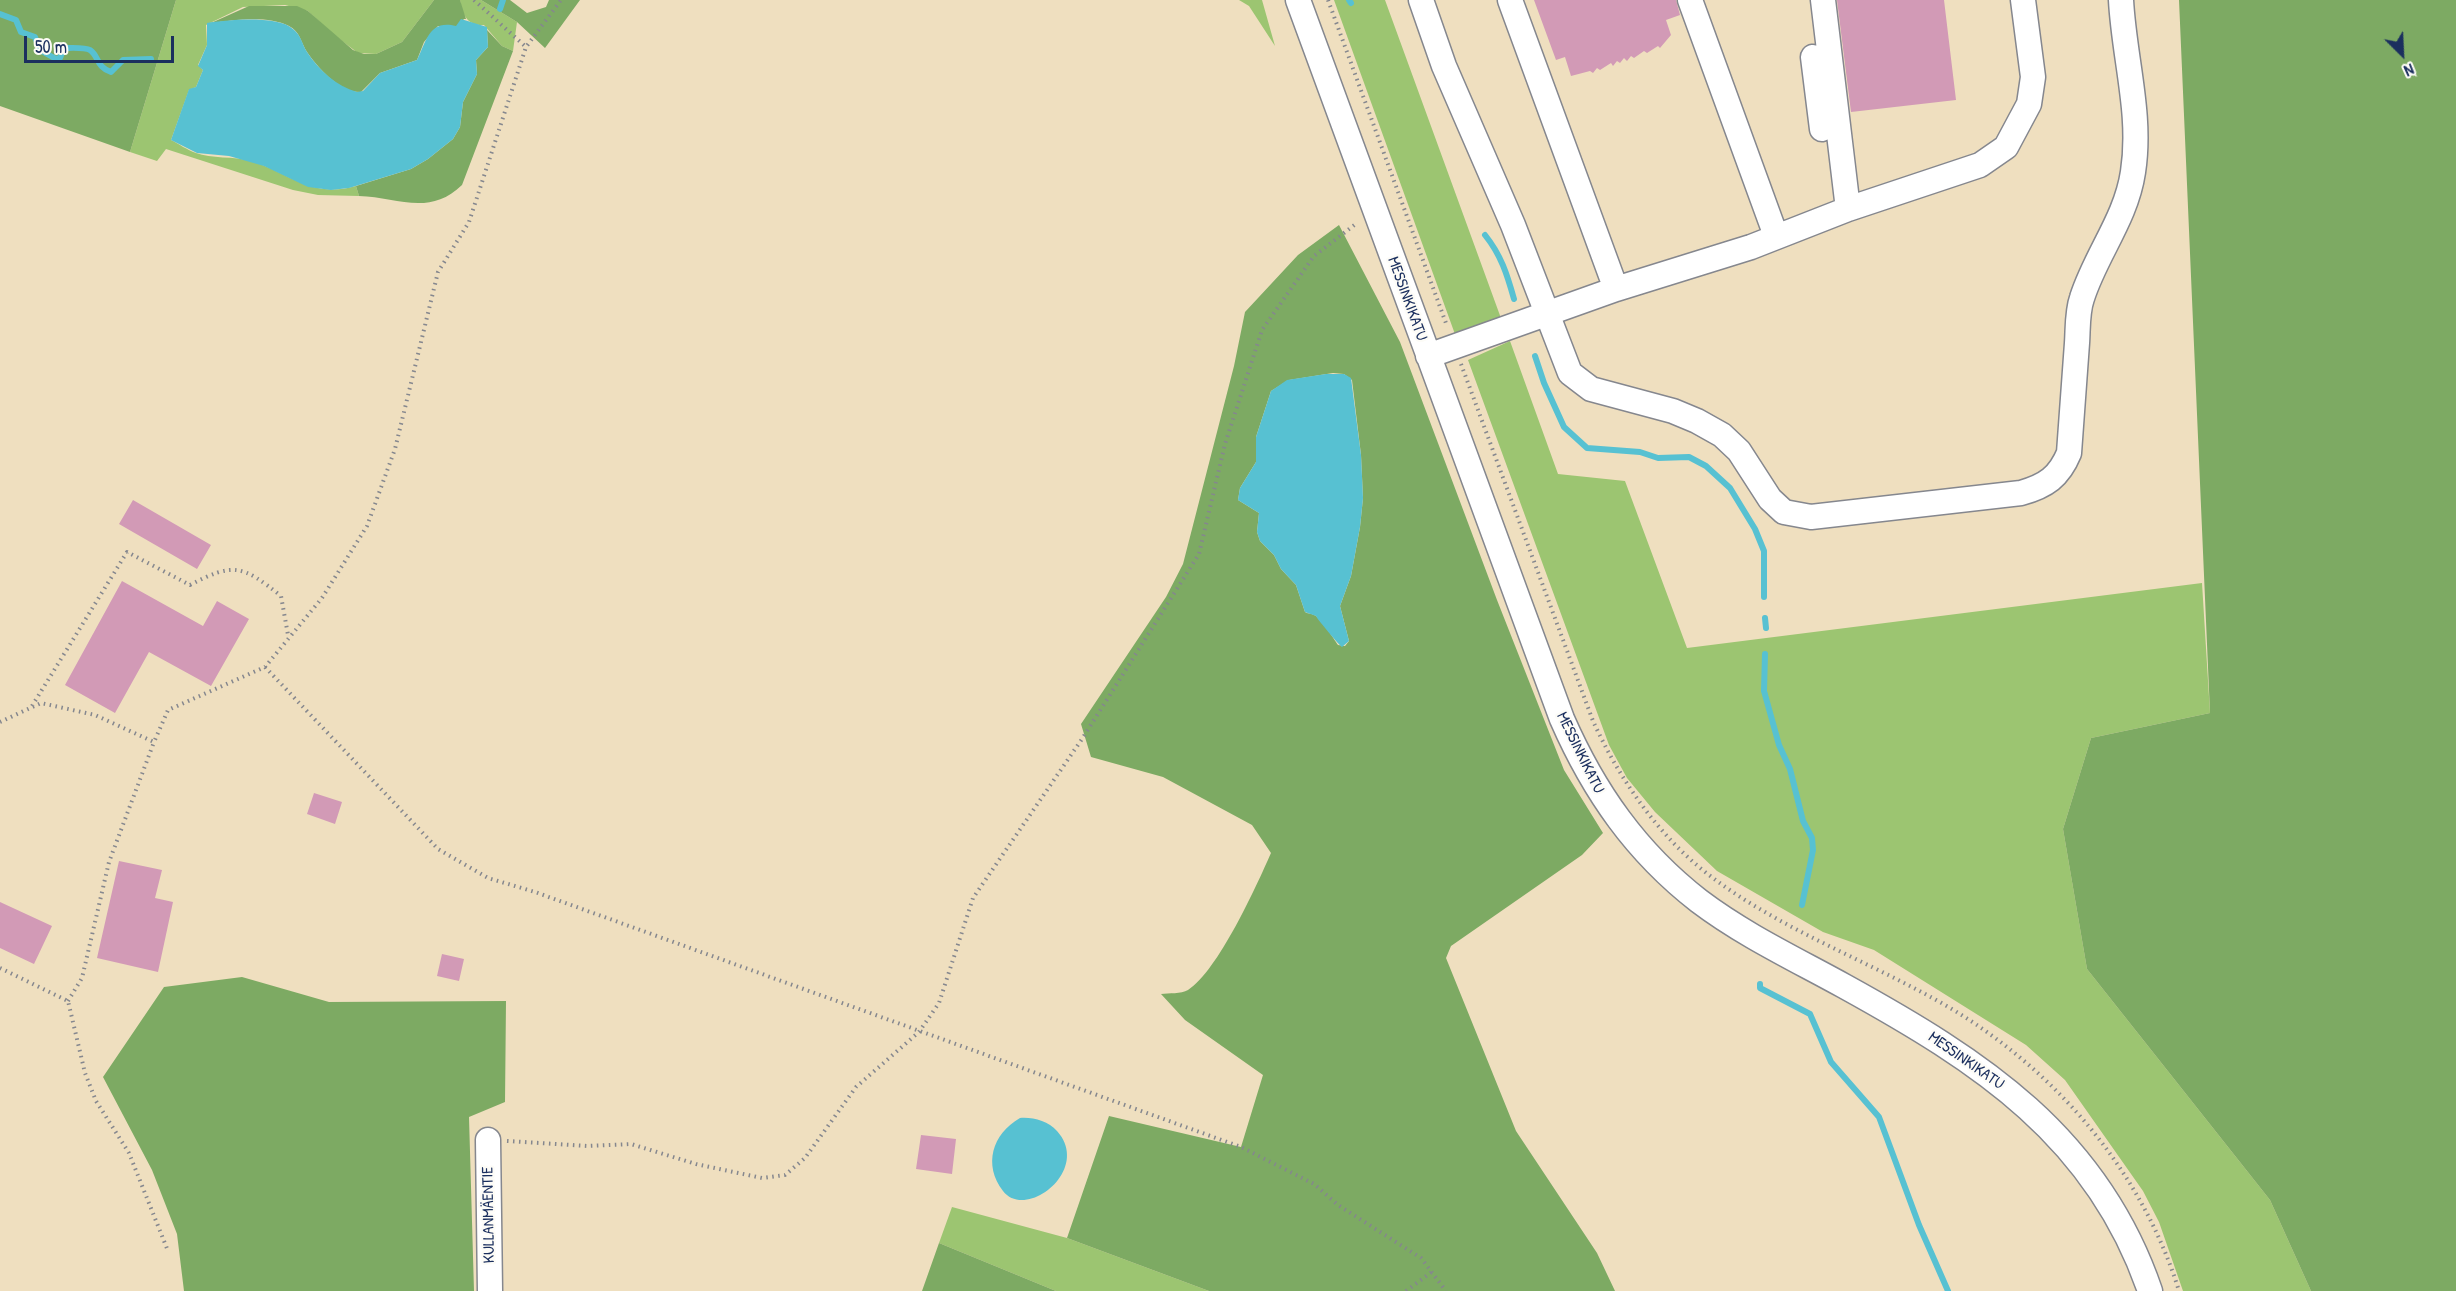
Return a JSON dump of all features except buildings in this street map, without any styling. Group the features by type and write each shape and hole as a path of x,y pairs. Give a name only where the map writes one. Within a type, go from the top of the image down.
{"street":[{"name":"MESSINKIKATU","path":"1298,0 1562,719 1586,769 1610,809 1667,872 1717,914 1926,1033 1976,1065 2051,1128 2092,1180 2136,1253 2150,1291"},
{"path":"1421,0 1444,66 1513,225 1564,363 1578,381 1611,397 1648,403 1673,411 1722,435 1739,451 1770,499 1784,512 1796,516 1812,517 1993,498 2036,489 2057,476 2069,453 2081,301 2093,268 2114,233 2127,203 2134,170 2135,92 2123,30 2121,0"},
{"path":"1510,0 1616,289"},
{"path":"1690,0 1776,236"},
{"path":"1823,0 1841,211"},
{"path":"1428,356 1616,289 1751,247 1841,211 1980,165 2006,147 2029,104 2033,77 2024,0"},
{"path":"1813,57 1841,211"},
{"name":"KULLANMÄENTIE","path":"488,1140 490,1291"}],"path":[{"path":"474,0 526,47"},
{"path":"168,1251 129,1153 96,1101 85,1073 68,1001 82,978 109,862 168,711 265,667 322,597 367,525 395,449 438,272 469,222 526,47 561,0"},
{"path":"1328,0 1593,721 1617,768 1646,810 1686,854 1708,874 1796,928 1929,996 2026,1062 2088,1124 2129,1181 2152,1223 2179,1291"},
{"path":"488,1140 588,1146 631,1144 696,1164 762,1178 784,1175 805,1158 856,1087 919,1032 939,1003 973,898 1082,739 1198,555 1225,444 1262,330 1314,256 1374,210"},
{"path":"32,707 127,552 190,585 219,570 231,568 260,579 281,596 289,636"},
{"path":"265,667 438,849 488,878 535,892 1241,1147 1314,1184 1338,1205 1421,1258 1446,1291"},
{"path":"0,722 41,703 94,715 154,742"},
{"path":"0,968 68,1001"},
{"path":"1406,1291 1433,1271"}],"green space":[{"path":"0,0 176,0 130,152 0,106"},
{"path":"176,0 434,0 402,42 376,54 358,53 308,11 285,5 243,7 206,25 207,45 198,65 203,70 196,87 189,90 171,140 202,155 251,161 314,187 340,189 356,186 359,196 318,195 293,190 166,149 157,161 130,152"},
{"path":"434,0 460,0 466,19 456,27 438,26 424,42 417,60 380,73 361,92 345,88 323,72 305,49 298,34 289,26 261,19 211,23 249,6 297,6 308,11 353,50 364,54 376,54 402,42"},
{"path":"460,0 481,0 517,22 513,51 502,46 484,25 469,21 462,10"},
{"path":"481,0 510,0 527,13 546,7 549,0 580,0 545,48 517,22"},
{"path":"1239,0 1262,0 1275,46 1249,6"},
{"path":"1334,0 1385,0 1502,321 1456,337"},
{"path":"2179,0 2456,0 2456,1291 2311,1291 2270,1200 2087,969 2063,829 2091,738 2210,713"},
{"path":"487,30 502,46 513,51 462,185 450,195 425,203 359,196 356,186 411,169 453,139 460,127 463,102 477,74 476,60 488,47"},
{"path":"1339,225 1400,342 1564,770 1603,833 1582,855 1451,946 1446,958 1516,1131 1597,1253 1615,1291 1209,1291 1067,1238 1109,1116 1241,1147 1263,1075 1185,1020 1161,994 1188,990 1212,965 1235,927 1271,853 1252,825 1163,777 1091,757 1081,724 1166,597 1183,564 1234,366 1245,312 1298,255","holes":["1333,373 1344,374 1352,380 1361,455 1363,498 1351,576 1340,606 1349,641 1345,646 1338,645 1317,617 1305,612 1296,585 1281,569 1274,555 1260,541 1257,532 1259,513 1238,500 1240,488 1256,462 1256,437 1271,391 1289,380"]},
{"path":"1510,341 1558,474 1625,481 1687,648 2202,583 2210,713 2091,738 2063,829 2087,969 2270,1200 2311,1291 2183,1291 2159,1222 2143,1191 2065,1080 2026,1045 1874,950 1823,932 1717,871 1655,812 1627,778 1609,745 1468,360"},
{"path":"242,977 329,1002 506,1001 505,1102 469,1117 474,1291 184,1291 177,1234 152,1170 103,1077 164,987"},
{"path":"952,1207 1067,1238 1209,1291 1056,1291 939,1243"},
{"path":"939,1243 1056,1291 922,1291"}],"water":[{"path":"461,19 487,27 488,47 476,60 477,74 463,102 460,127 453,139 411,169 349,188 331,190 308,187 264,166 229,156 197,153 171,140 189,89 196,87 203,70 198,66 207,45 207,23 264,20 286,25 298,34 307,52 323,71 342,86 357,92 363,91 380,73 417,60 426,39 434,29 447,25 456,26"},
{"path":"1326,374 1344,374 1351,378 1361,455 1363,498 1360,527 1351,576 1340,606 1349,641 1342,647 1316,616 1305,612 1296,585 1281,569 1274,555 1260,541 1257,532 1259,513 1238,500 1240,488 1256,462 1256,437 1271,391 1287,380"},
{"path":"1020,1118 1045,1122 1057,1131 1066,1146 1067,1161 1061,1175 1052,1187 1026,1200 1013,1199 1003,1191 993,1171 992,1161 997,1141 1010,1125"}],"waterway":[{"path":"500,9 503,0"},
{"path":"0,14 16,20 21,32 35,37 40,50 56,59 60,58 64,48 88,49 93,52 100,64 111,72 123,60 151,59"},
{"path":"1485,235 1503,265 1514,299"},
{"path":"1535,356 1544,383 1564,427 1587,448 1640,452 1658,458 1689,457 1706,466 1730,488 1755,529 1764,551 1764,597"},
{"path":"1765,618 1766,628"},
{"path":"1765,654 1764,691 1779,745 1790,769 1803,821 1812,838 1813,850 1802,905"},
{"path":"1760,984 1760,988 1810,1014 1831,1062 1879,1117 1919,1225 1948,1291"}]}
